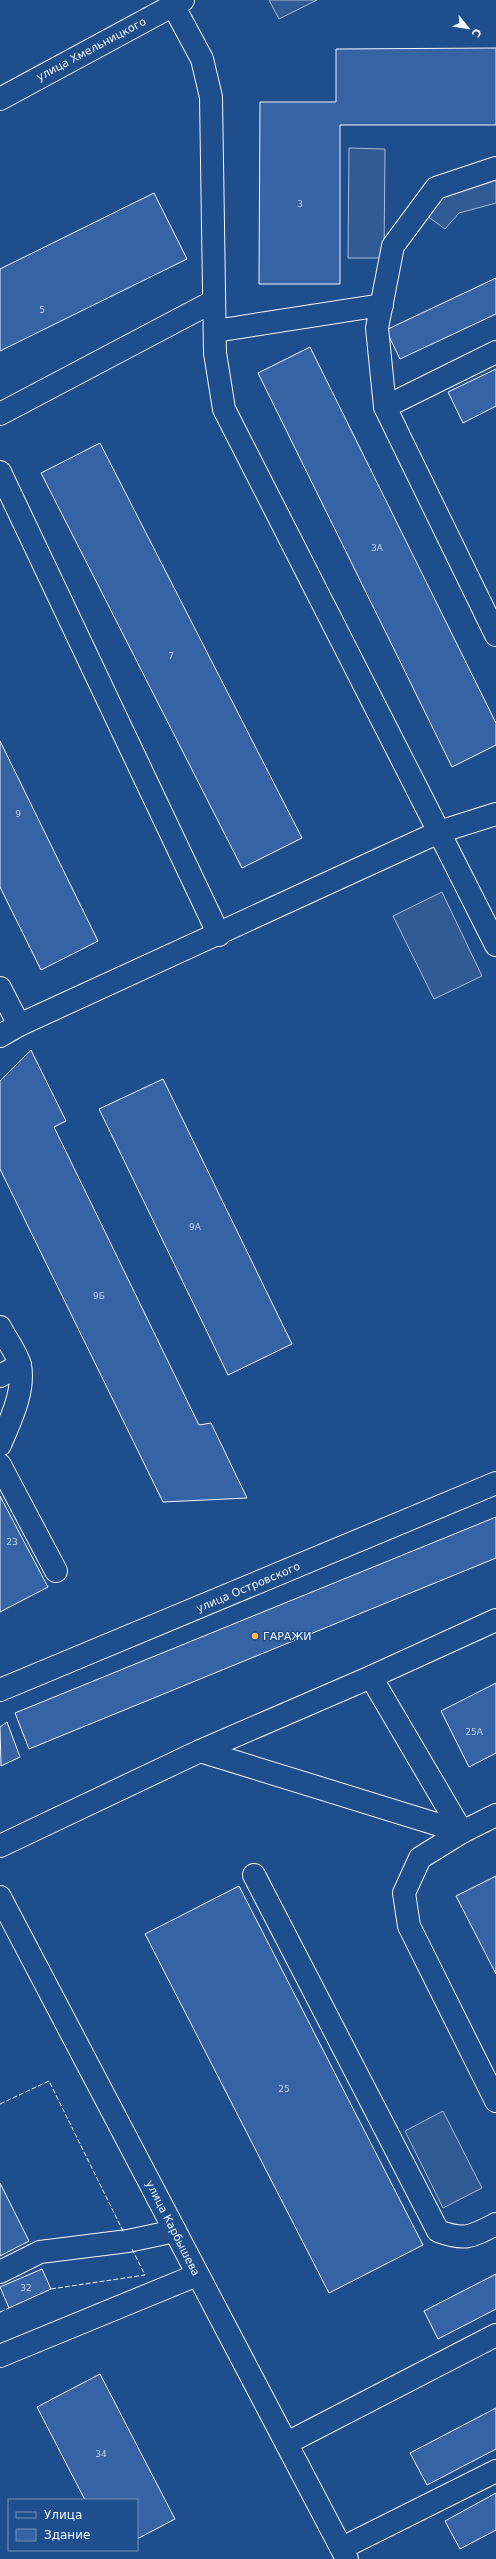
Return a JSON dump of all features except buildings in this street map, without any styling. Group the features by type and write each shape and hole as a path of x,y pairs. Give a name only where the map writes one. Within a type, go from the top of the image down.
{"street":[{"name":"улица Хмельницкого","path":"0,98 178,3"},
{"path":"178,3 202,59 211,97 215,353 224,409 496,945"},
{"path":"496,168 436,188 393,246 377,328 385,407 496,635"},
{"path":"0,414 214,301"},
{"path":"215,331 382,305"},
{"path":"385,407 496,352"},
{"path":"0,472 220,935"},
{"path":"0,1036 439,832 496,814"},
{"path":"0,988 19,1026"},
{"path":"0,1327 20,1365 20,1388 14,1412 0,1445"},
{"path":"0,1376 20,1365"},
{"path":"0,1465 56,1572"},
{"name":"улица Островского","path":"0,1690 496,1483"},
{"path":"0,1846 200,1751 371,1677 496,1620"},
{"path":"371,1677 462,1832"},
{"path":"200,1751 462,1832"},
{"path":"496,1815 462,1832 420,1858 404,1893 408,1919 421,1951 496,2101"},
{"path":"254,1875 438,2231 457,2238 476,2234 496,2224"},
{"name":"улица Карбышева","path":"0,1897 175,2231 196,2275 345,2554"},
{"path":"0,2272 40,2252 128,2241 175,2231"},
{"path":"0,2356 196,2275"},
{"path":"287,2444 496,2335"},
{"path":"345,2554 496,2472"}],"shaded area":[{"path":"269,0 317,0 279,19"},
{"path":"349,148 385,149 384,258 348,258"},
{"path":"496,175 496,203 459,213 445,229 427,216 446,187"},
{"path":"442,892 482,976 434,999 393,916"},
{"path":"443,2111 482,2188 443,2208 405,2131"}],"fence":[{"path":"0,2104 49,2081 124,2233"},
{"path":"51,2289 145,2275 132,2249"},
{"path":"0,2312 9,2308"}],"place":[{"name":"ГАРАЖИ","path":"255,1636"}]}
